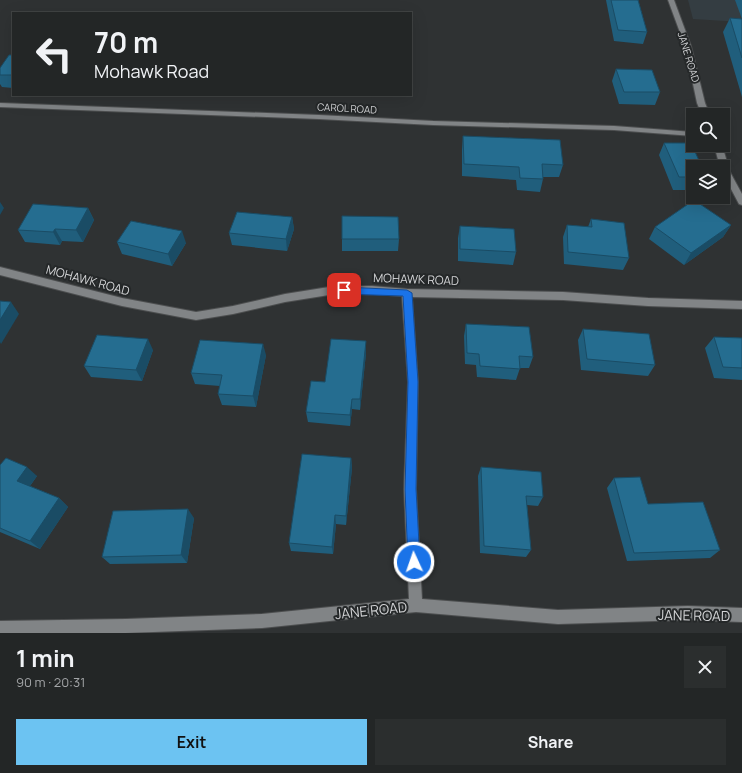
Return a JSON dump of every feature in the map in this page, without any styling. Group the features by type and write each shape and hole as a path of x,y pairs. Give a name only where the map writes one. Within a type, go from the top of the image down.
{"street":[{"name":"JANE ROAD","path":"671,0 688,46 703,108"},
{"name":"CAROL ROAD","path":"0,105 181,113 326,117 432,123 614,128 686,133"},
{"path":"720,152 726,172 742,202"},
{"name":"MOHAWK ROAD","path":"0,272 52,283 122,302 196,316 233,310 285,298 329,291 372,290 407,293 563,296 648,302 742,305"},
{"path":"407,293 413,382 410,489 416,605"},
{"name":"JANE ROAD","path":"0,628 126,626 262,621 416,605 558,617 688,613 742,615"}],"shaded area":[{"path":"688,0 742,0 742,22 693,19"}],"building":[{"path":"611,0 638,0 647,32 618,30"},
{"path":"730,18 742,19 742,58"},
{"path":"9,55 12,55 12,75 0,75 0,68"},
{"path":"616,69 652,70 660,92 624,92"},
{"path":"463,136 560,140 563,165 542,164 543,179 520,178 519,167 464,164"},
{"path":"664,143 686,143 686,152 695,152 699,160 686,160 686,177 679,177"},
{"path":"33,204 88,208 76,230 55,229 53,232 18,230"},
{"path":"688,204 700,204 731,225 691,253 655,227"},
{"path":"237,212 292,217 286,239 229,233"},
{"path":"342,216 398,217 399,239 342,239"},
{"path":"591,219 624,223 629,258 568,252 567,225 592,227"},
{"path":"131,221 182,231 168,254 117,242"},
{"path":"460,226 514,229 516,252 460,249"},
{"path":"0,301 11,302 0,320"},
{"path":"466,324 529,327 533,357 519,356 520,369 480,366 479,354 467,353"},
{"path":"583,329 649,334 655,365 587,359"},
{"path":"97,335 148,339 136,370 84,366"},
{"path":"714,337 742,338 742,368 723,367"},
{"path":"331,339 366,341 360,399 352,399 350,415 306,412 311,381 325,382"},
{"path":"200,340 263,344 253,396 218,394 222,375 191,373"},
{"path":"302,454 351,458 346,516 335,515 332,547 289,543"},
{"path":"6,458 27,467 17,481 59,498 30,541 0,528 0,465"},
{"path":"481,467 541,472 543,497 526,496 531,550 484,546"},
{"path":"640,477 648,504 703,502 720,550 634,553 614,478"},
{"path":"188,509 181,555 102,557 113,511"}],"route":[{"path":"344,290 372,290 407,293 413,382 410,489 414,562"}]}
